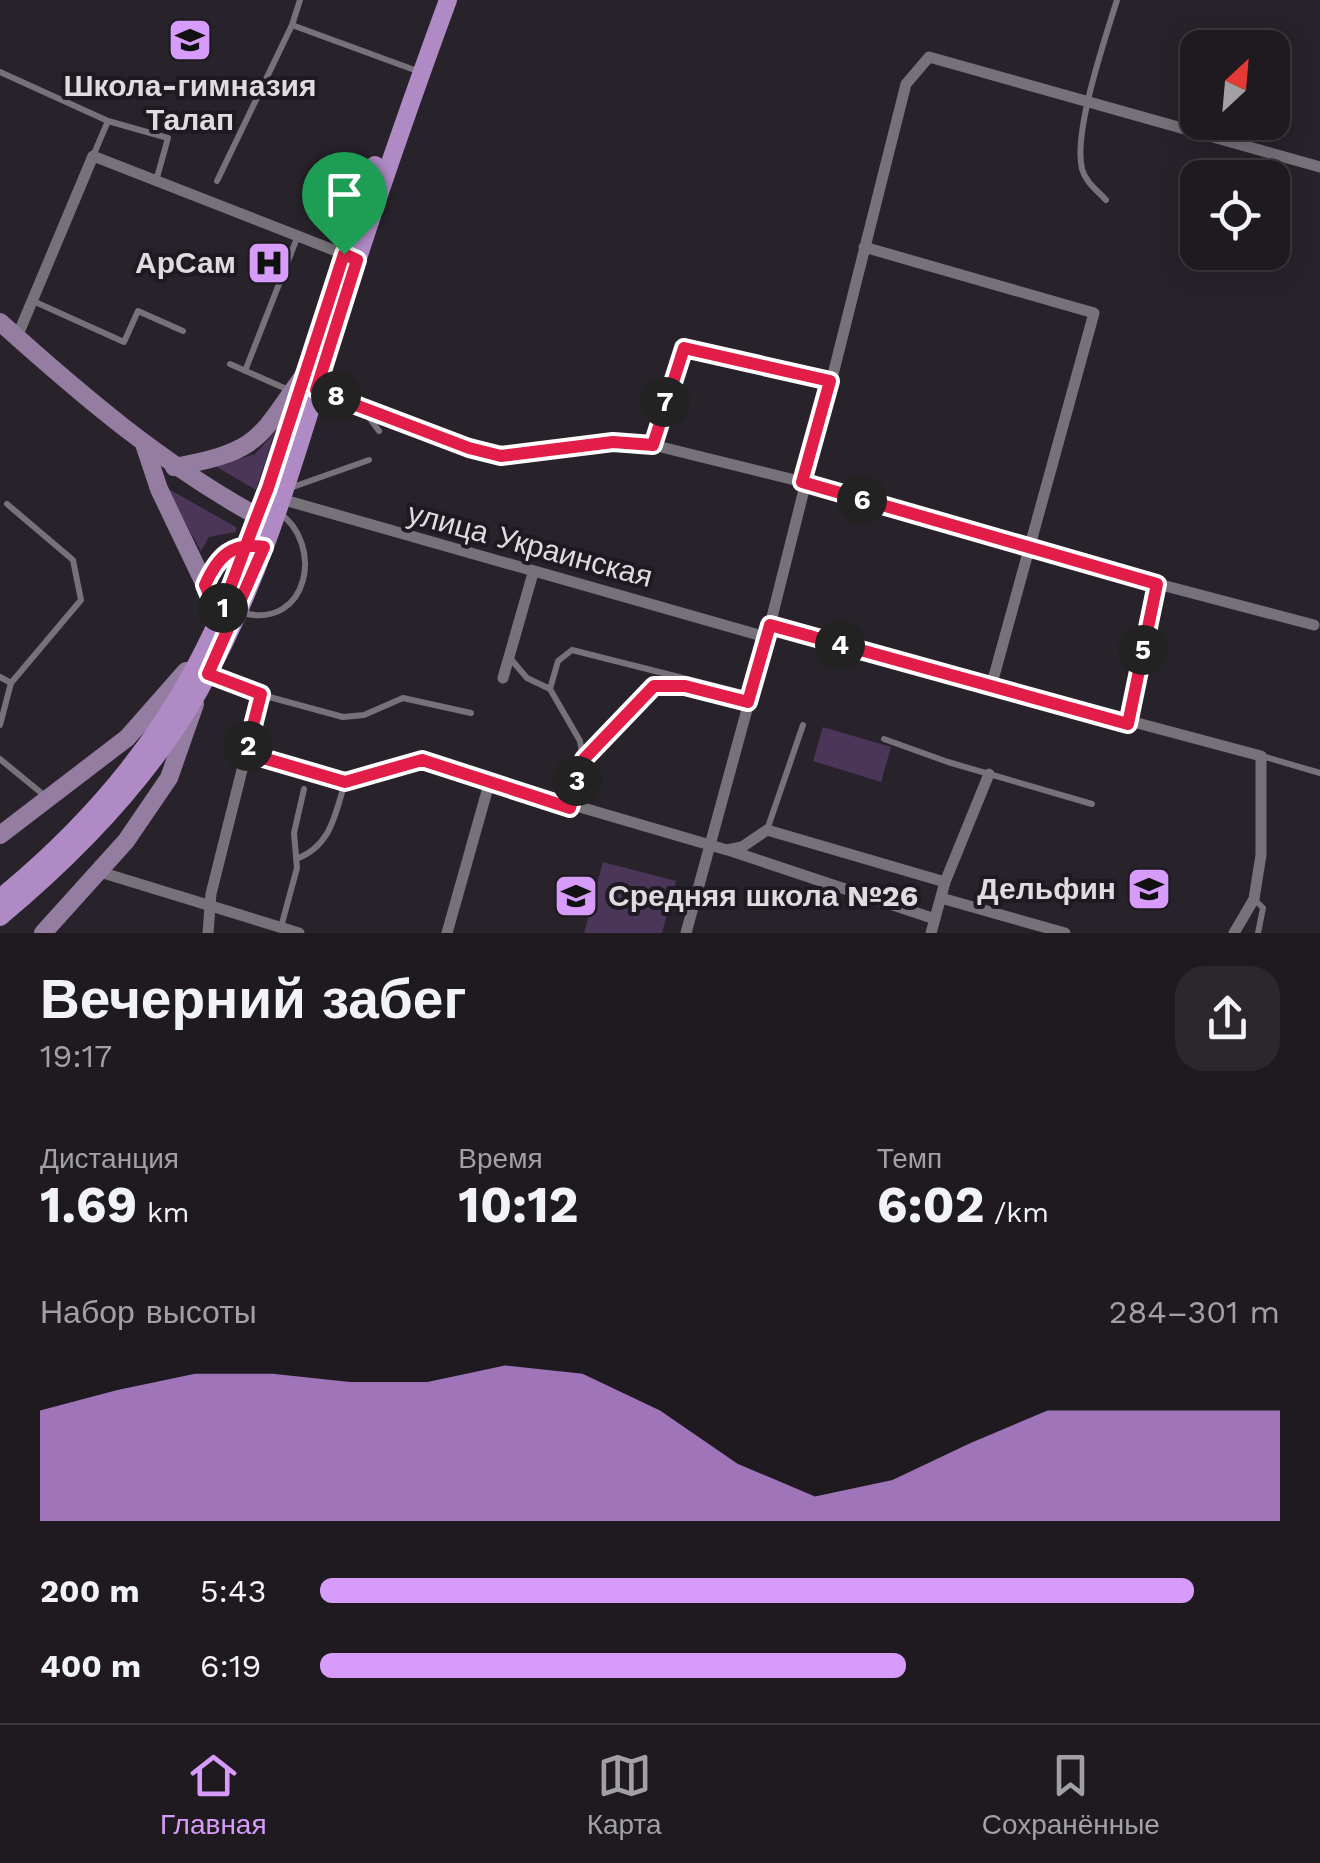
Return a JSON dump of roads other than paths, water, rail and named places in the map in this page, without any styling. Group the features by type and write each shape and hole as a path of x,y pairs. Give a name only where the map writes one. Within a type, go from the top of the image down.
{"main road":[{"path":"274,508 306,372 416,70 435,0"},
{"path":"416,70 448,0"},
{"path":"0,898 82,823 130,766 207,643 274,508 316,390 351,257"},
{"path":"0,322 174,467 274,508"},
{"path":"174,467 238,454 267,429 306,372"},
{"path":"144,444 159,489 219,618"},
{"path":"205,585 221,557 255,546"},
{"path":"0,917 93,832 143,773 208,674 238,611 255,546"},
{"path":"0,834 147,719 207,643"},
{"path":"42,933 100,872 170,778 197,694"}],"street":[{"path":"686,933 768,631 802,482 906,84 929,57 1320,167"},
{"path":"17,337 93,156 351,257"},
{"path":"864,247 1094,313 991,687"},
{"path":"653,445 684,348 830,381"},
{"path":"316,390 469,448 501,456 613,442 653,445 802,482 1029,550 1317,626"},
{"name":"улица Украинская","path":"274,508 1261,756"},
{"path":"503,678 533,573"},
{"path":"1128,724 1157,584"},
{"path":"208,674 261,694 211,894 208,933"},
{"path":"246,753 345,782 422,760 570,808 727,850 935,919"},
{"path":"1234,933 1254,899 1262,855 1261,756"},
{"path":"931,933 945,882 989,774"},
{"path":"447,933 489,784"},
{"path":"727,850 742,847 767,830 945,882"},
{"path":"100,872 299,933"},
{"path":"940,898 1065,933"}],"lane":[{"path":"217,182 292,25 300,0"},
{"path":"1106,200 1088,184 1081,167 1090,102 1117,0"},
{"path":"292,25 398,67 416,70"},
{"path":"0,72 108,121 168,138 155,182"},
{"path":"93,156 108,121"},
{"path":"245,370 298,236"},
{"path":"32,301 124,342 138,312 184,331"},
{"path":"230,364 292,392"},
{"path":"358,403 379,431"},
{"path":"238,611 274,616 288,610 297,594 304,548 300,532 274,508 370,460"},
{"path":"0,725 11,682 81,600 73,560 6,504"},
{"path":"550,689 558,661 572,650 749,698"},
{"path":"509,657 527,678 550,689 580,741 584,759"},
{"path":"0,677 11,682"},
{"path":"570,808 584,759 654,686 685,686 749,698"},
{"path":"261,694 343,716 364,715 402,698 471,713"},
{"path":"767,830 803,725"},
{"path":"884,738 1092,804"},
{"path":"1261,756 1320,773"},
{"path":"0,759 46,797"},
{"path":"296,859 314,852 326,840 345,782"},
{"path":"282,927 296,859 294,833 304,789"},
{"path":"1254,899 1263,908 1258,933"}],"place":[{"name":"Школа-гимназия Талап","path":"190,40"},
{"name":"АрСам","path":"269,263"},
{"name":"Дельфин","path":"1149,889"},
{"name":"Средняя школа №26","path":"576,896"}]}
